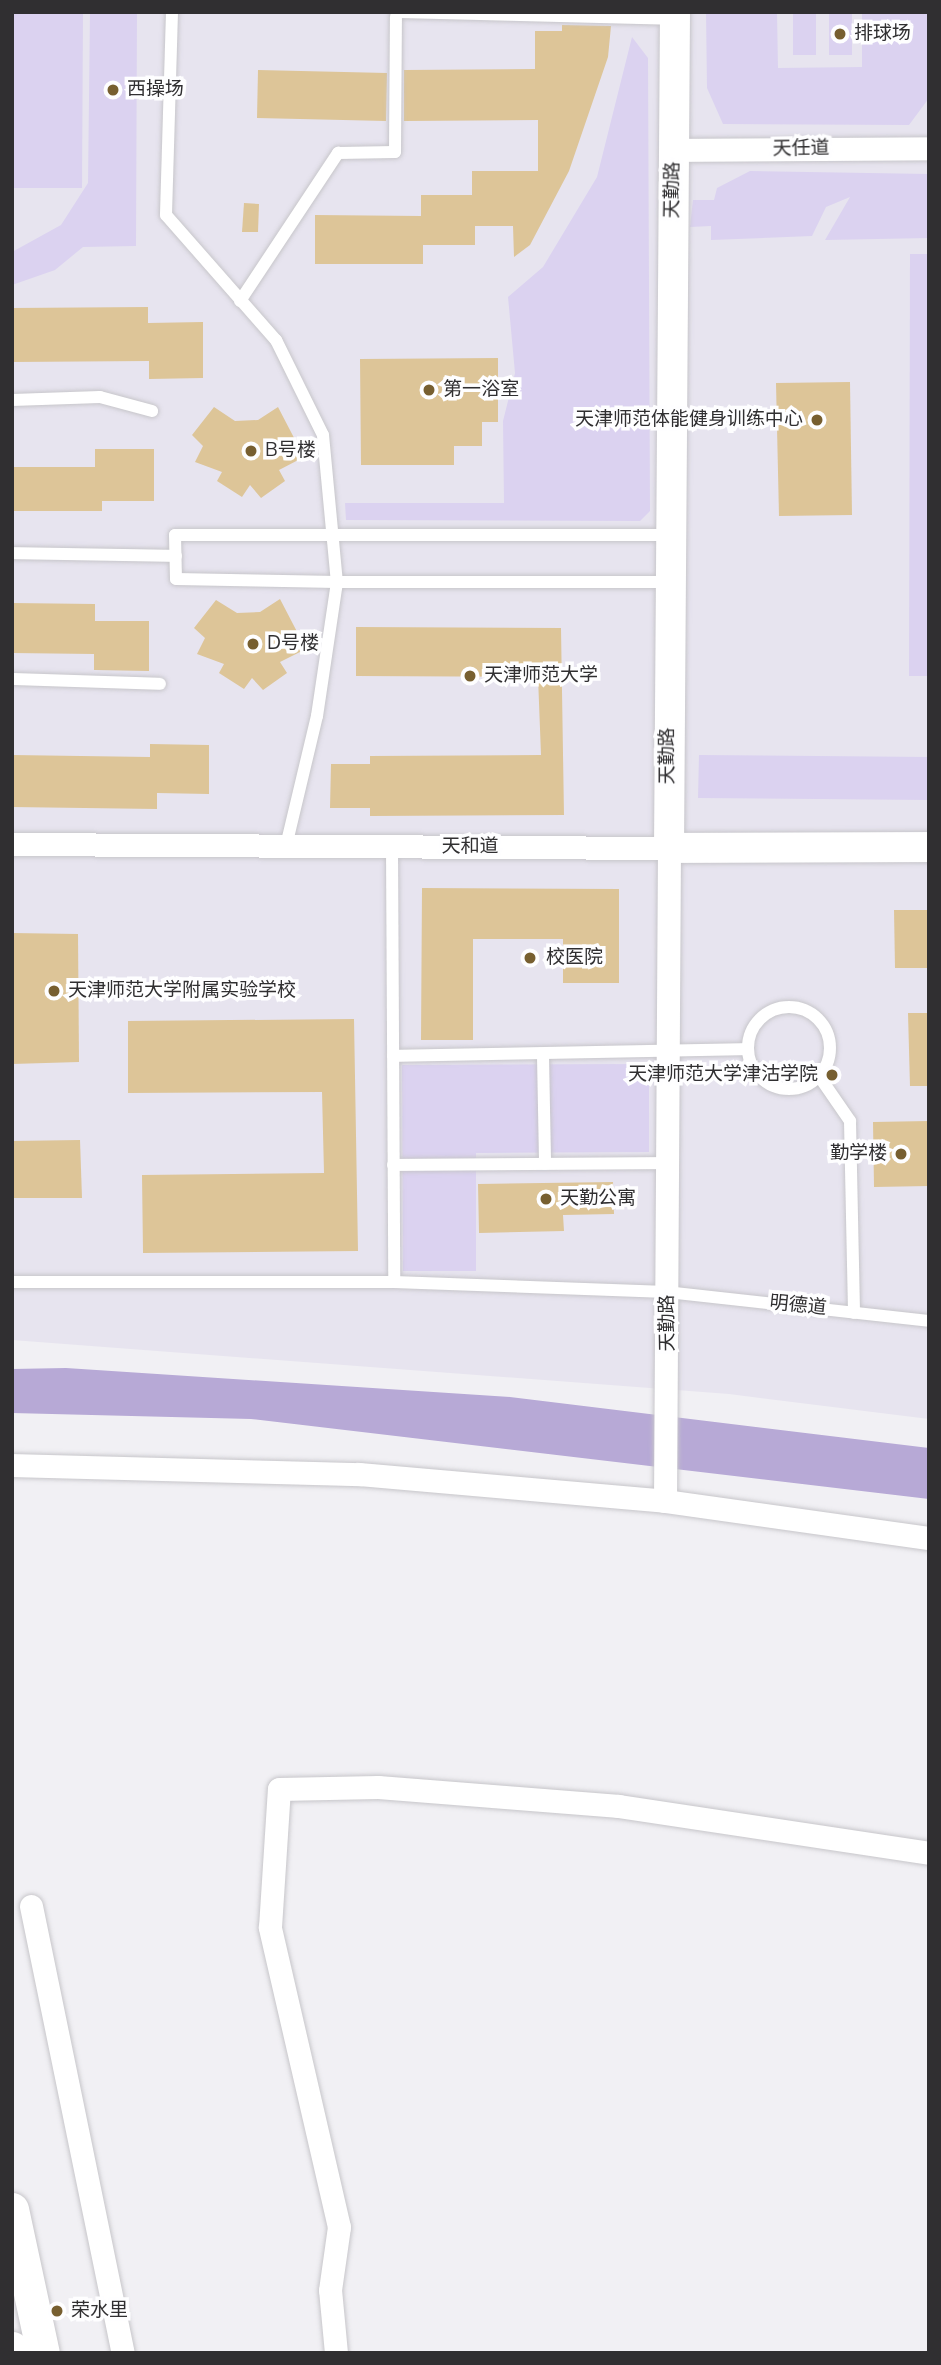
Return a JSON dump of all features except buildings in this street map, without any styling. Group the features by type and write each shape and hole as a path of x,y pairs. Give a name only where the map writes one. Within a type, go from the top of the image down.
{"main road":[{"path":"12,2210 43,2353"}],"street":[{"name":"天勤路","path":"665,1501 669,1392 666,582 675,16"},
{"name":"天任道","path":"674,150 929,148"},
{"name":"天和道","path":"12,844 929,847"},
{"path":"12,1465 359,1474 665,1501 929,1538"},
{"path":"336,2353 330,2290 339,2227 270,1927 279,1789 378,1787 620,1806 929,1853"},
{"path":"32,1906 124,2353"}],"lane":[{"path":"172,12 166,215 276,340 324,435 336,537 337,582 317,716 286,846"},
{"path":"240,301 338,153 395,152 396,14 675,16"},
{"path":"12,400 100,397 152,411"},
{"path":"666,582 176,579 175,535 667,536"},
{"path":"12,553 176,556"},
{"path":"12,679 160,684"},
{"path":"392,846 394,1282"},
{"path":"798,1007 817,1017 829,1035 829,1056 819,1076 791,1089 769,1084 754,1070 747,1049 758,1020 776,1008 798,1007"},
{"path":"393,1056 543,1056 747,1049"},
{"path":"543,1056 545,1164"},
{"path":"819,1076 850,1121 854,1313"},
{"path":"393,1164 668,1163"},
{"name":"明德道","path":"12,1282 394,1282 667,1292 929,1321"}],"shaded area":[{"name":"天津师范大学","path":"12,12 929,12 929,1419 729,1394 12,1340"},
{"name":"西操场","path":"12,12 83,12 82,188 12,188"},
{"name":"西操场","path":"90,12 137,12 136,246 83,247 55,270 12,285 12,252 61,225 88,183"},
{"path":"706,12 777,12 778,68 862,67 862,12 929,12 929,98 909,125 723,124 707,88"},
{"name":"排球场","path":"793,12 816,12 816,55 793,55"},
{"name":"排球场","path":"829,12 852,12 852,55 829,55"},
{"path":"632,37 648,58 650,511 640,521 346,520 345,503 504,503 503,421 515,373 508,297 543,267 597,177"},
{"path":"750,171 929,174 929,238 825,240 850,197 826,207 812,236 711,240 711,226 690,227 693,200 714,200 717,188"},
{"path":"910,254 929,254 929,676 909,676"},
{"path":"699,755 929,757 929,800 698,798"},
{"path":"649,1064 649,1152 476,1153 476,1271 403,1271 402,1065"},
{"path":"66,1368 510,1397 929,1448 929,1499 251,1419 12,1413 12,1369"}],"place":[{"name":"排球场","path":"840,34"},
{"name":"西操场","path":"113,90"},
{"name":"第一浴室","path":"429,390"},
{"name":"天津师范体能健身训练中心","path":"817,420"},
{"name":"B号楼","path":"251,451"},
{"name":"D号楼","path":"253,644"},
{"name":"天津师范大学","path":"470,676"},
{"name":"校医院","path":"530,958"},
{"name":"天津师范大学附属实验学校","path":"54,991"},
{"name":"天津师范大学津沽学院","path":"832,1075"},
{"name":"勤学楼","path":"901,1154"},
{"name":"天勤公寓","path":"546,1199"},
{"name":"荣水里","path":"57,2311"}]}
